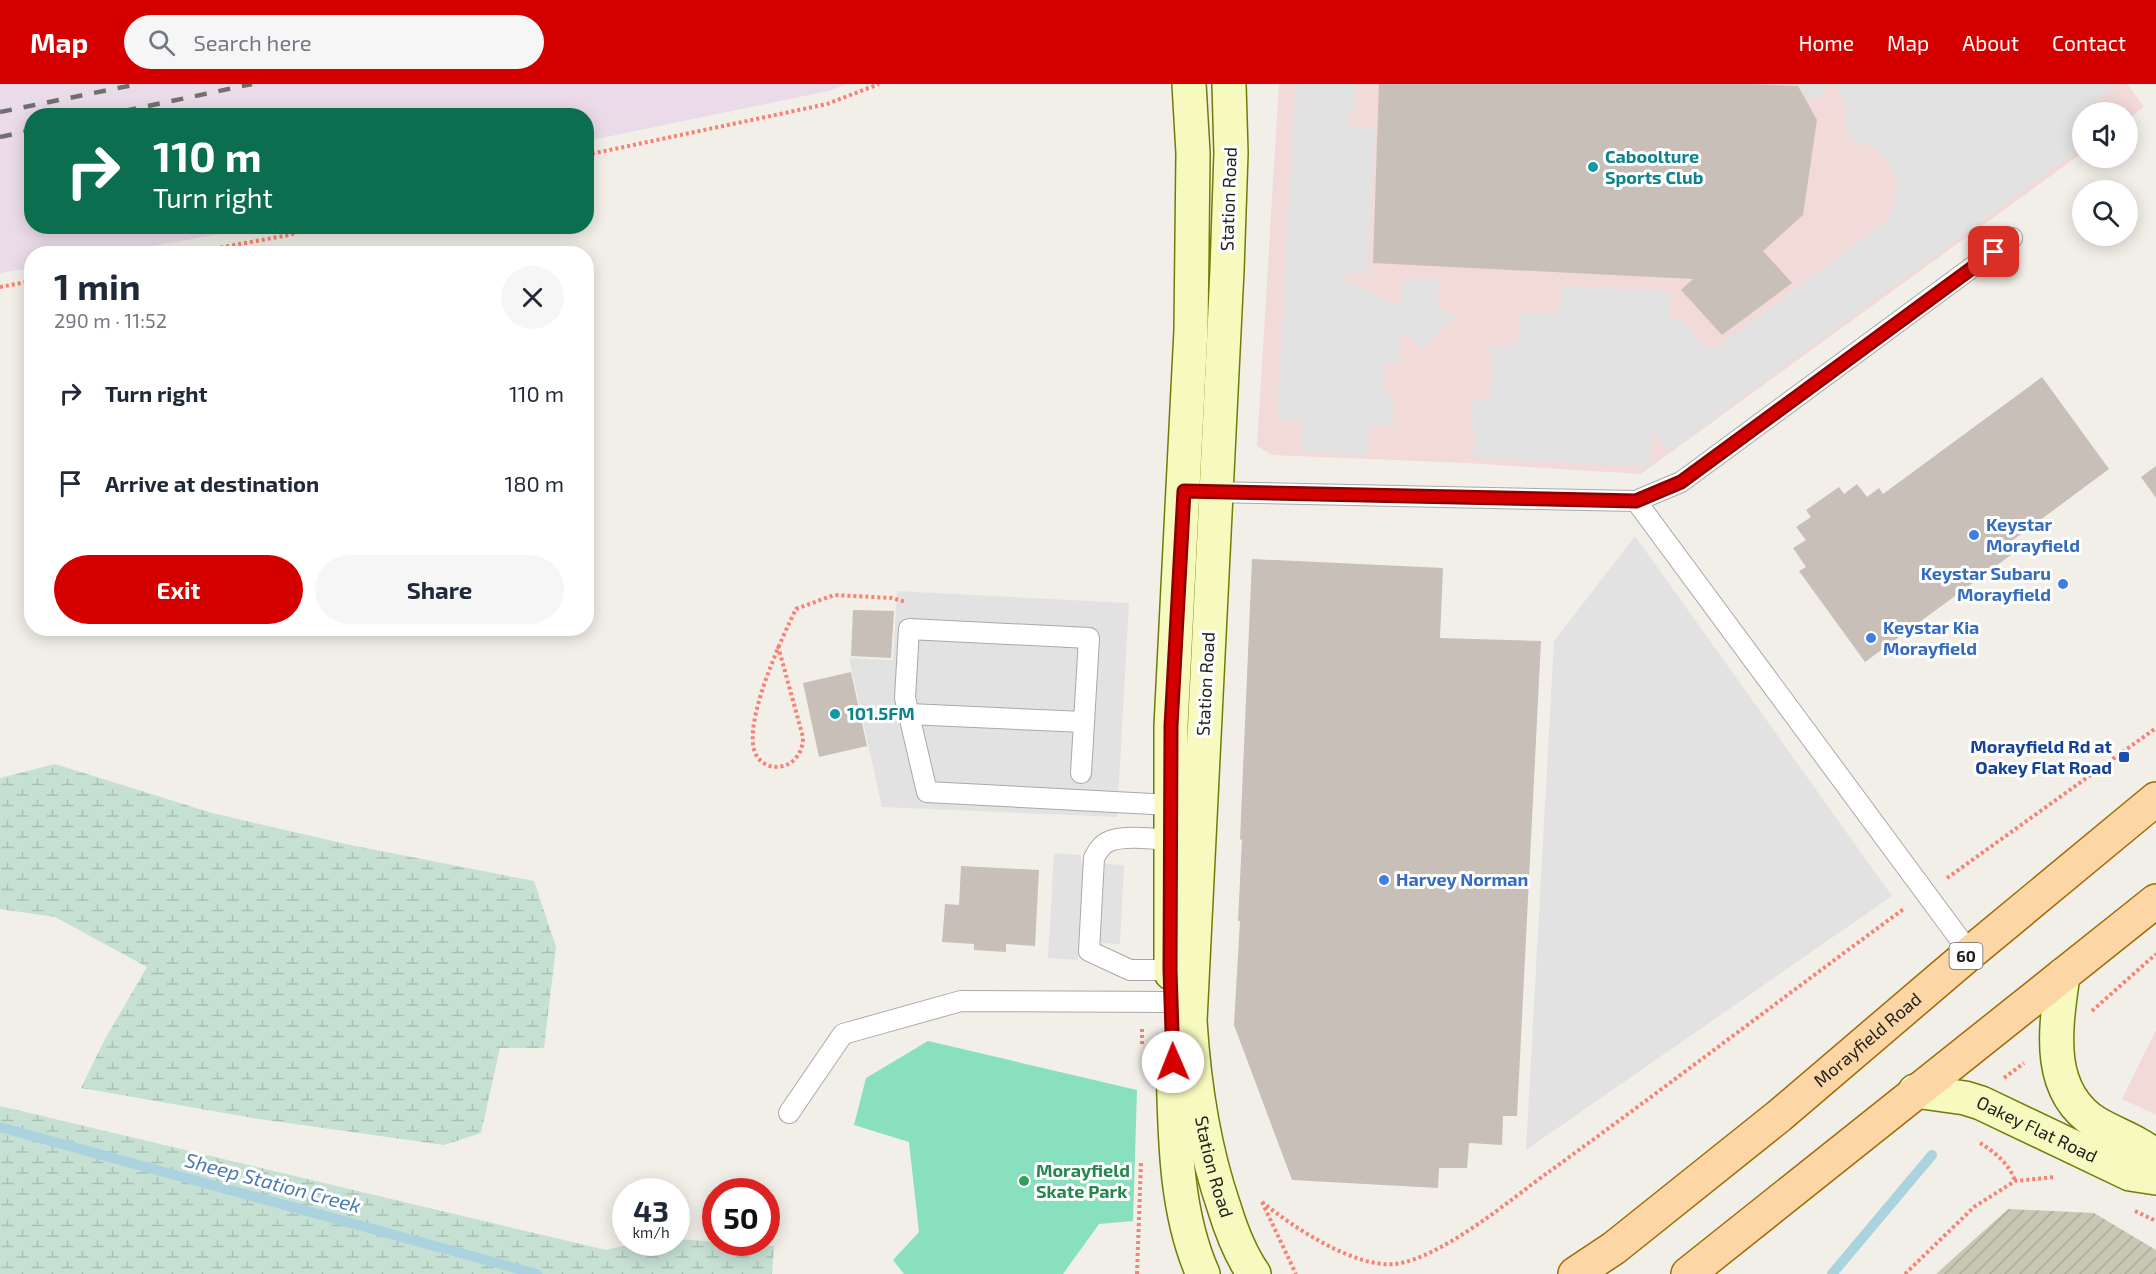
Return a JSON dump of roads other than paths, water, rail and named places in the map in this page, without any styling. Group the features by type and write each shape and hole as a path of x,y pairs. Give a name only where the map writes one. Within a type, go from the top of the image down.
{"main road":[{"name":"Station Road","path":"1184,841 1171,805 1171,726 1191,330 1193,153 1189,84"},
{"name":"Station Road","path":"1229,84 1231,153 1215,492 1184,841 1181,970 1190,1021 1202,1129 1216,1184 1230,1226 1247,1265 1254,1274"},
{"name":"Morayfield Road","path":"1575,1274 1614,1248 1779,1116 1970,953 2156,799"},
{"path":"1688,1274 1914,1091 2156,901"},
{"name":"Station Road","path":"1181,970 1172,1002 1179,1177 1187,1226 1203,1274"},
{"name":"Oakey Flat Road","path":"2063,975 2056,1038 2057,1061 2069,1096 2082,1112 2096,1123 2144,1146 2156,1157"},
{"name":"Oakey Flat Road","path":"1914,1091 1965,1098 1981,1103 2130,1174 2156,1178"}],"lane":[{"path":"1184,491 1636,501 1681,482 2012,238"},
{"path":"1636,501 1970,953"},
{"path":"1081,773 1089,638 909,629 905,698 927,792 1171,805"},
{"path":"909,714 1084,722"},
{"path":"1181,970 1130,970 1089,951 1094,858 1099,848 1108,842 1120,839 1184,841"},
{"path":"789,1113 843,1034 962,1001 1172,1002"}],"waterway":[{"name":"Sheep Station Creek","path":"0,1127 537,1274"},
{"path":"1832,1274 1932,1155"}],"railway":[{"path":"0,112 138,84"},
{"path":"139,108 252,84"},
{"path":"0,137 24,132"}],"place":[{"name":"Caboolture Sports Club","path":"1593,167"},
{"name":"Keystar Morayfield","path":"1974,535"},
{"name":"Keystar Subaru Morayfield","path":"2063,584"},
{"name":"Keystar Kia Morayfield","path":"1871,638"},
{"name":"101.5FM","path":"835,714"},
{"name":"Morayfield Rd at Oakey Flat Road","path":"2124,757"},
{"name":"Harvey Norman","path":"1384,880"},
{"name":"Morayfield Skate Park","path":"1024,1181"}]}
